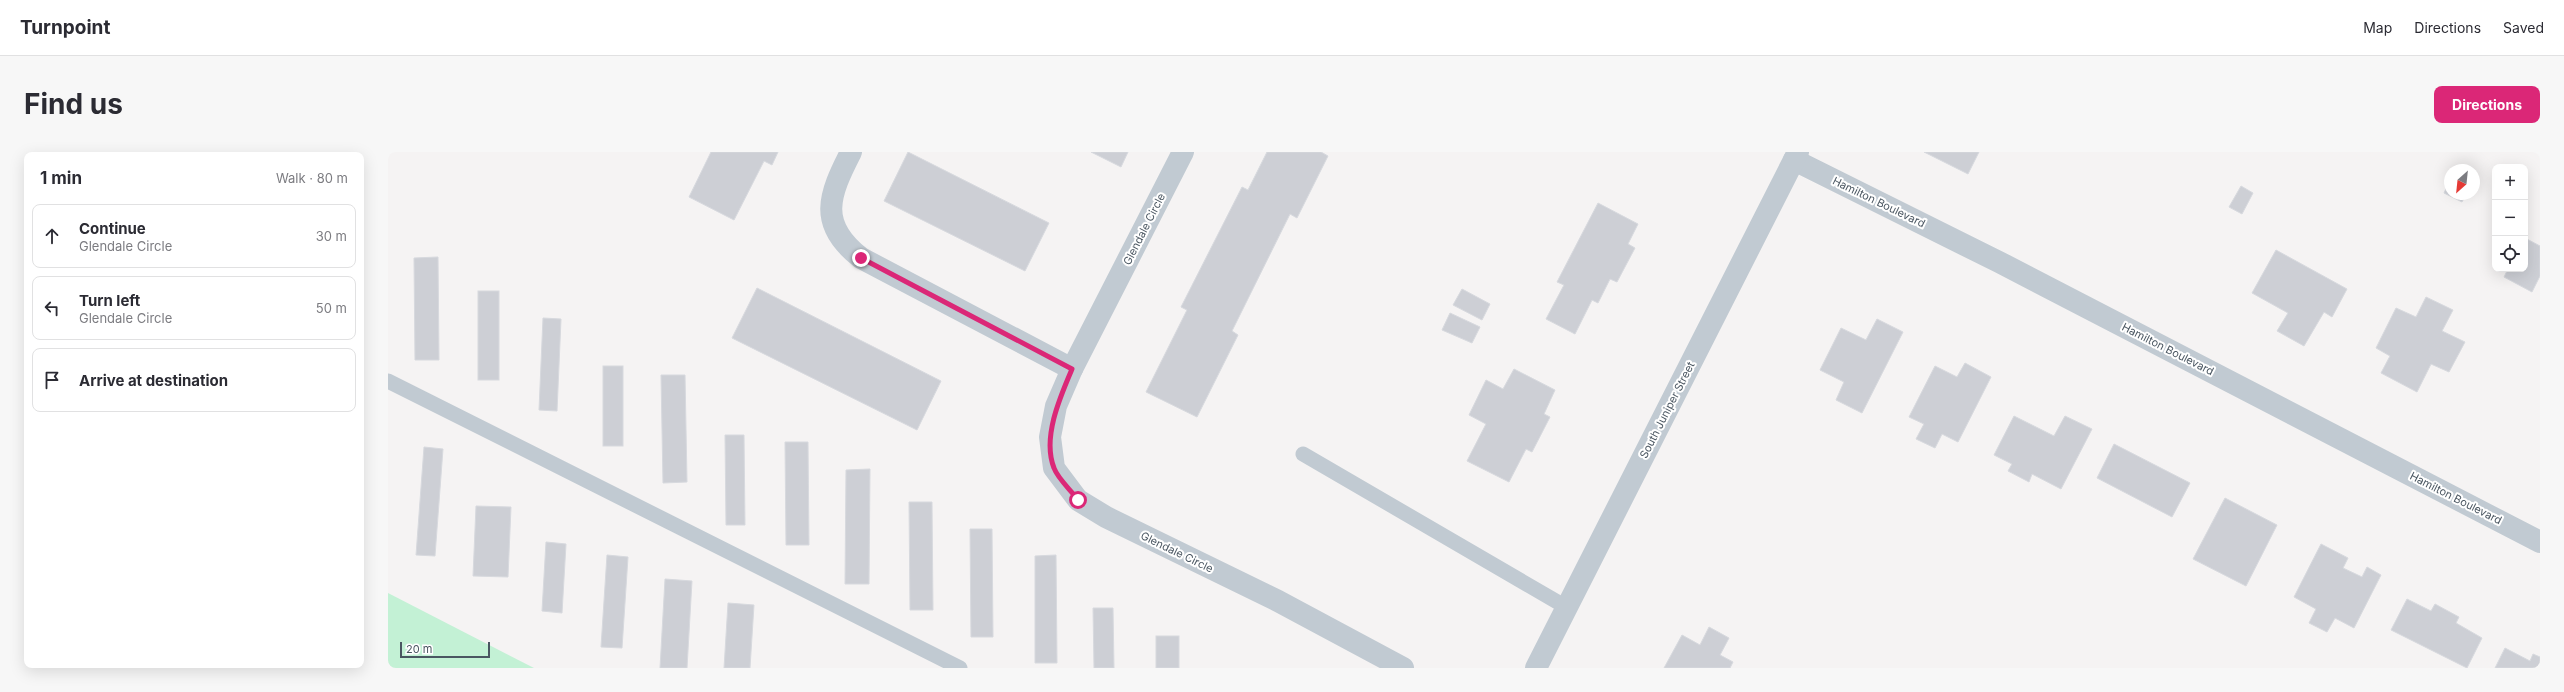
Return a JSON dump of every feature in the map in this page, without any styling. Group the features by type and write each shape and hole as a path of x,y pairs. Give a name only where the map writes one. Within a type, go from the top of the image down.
{"street":[{"path":"850,152 833,191 831,205 833,220 838,235 848,248 861,258 1072,369"},
{"name":"Glendale Circle","path":"1183,152 1072,369 1056,406 1050,437 1054,468 1078,500 1106,517 1278,601 1403,668"},
{"name":"Hamilton Boulevard","path":"1796,156 2540,542"},
{"name":"South Juniper Street","path":"1536,668 1796,156"}],"lane":[{"path":"388,381 960,668"},
{"path":"1303,454 1566,608"}],"green space":[{"path":"388,593 534,668 388,668"}],"building":[{"path":"711,152 778,152 772,165 764,161 734,220 689,197"},
{"path":"908,152 1049,223 1025,271 884,201"},
{"path":"1091,152 1128,152 1121,167"},
{"path":"1267,152 1321,152 1328,156 1297,218 1290,214 1232,331 1238,335 1197,417 1146,392 1187,310 1181,307 1242,187 1248,190"},
{"path":"1924,152 1979,152 1968,174"},
{"path":"2241,186 2253,193 2242,214 2229,207"},
{"path":"1598,203 1638,224 1628,244 1635,248 1617,282 1610,279 1598,303 1592,300 1575,334 1546,319 1564,285 1557,282"},
{"path":"2528,240 2540,246 2540,276 2532,292 2504,277 2506,272 2528,272"},
{"path":"2276,250 2347,289 2332,317 2324,312 2304,346 2277,331 2288,313 2252,293"},
{"path":"438,257 439,360 415,360 414,258"},
{"path":"757,288 941,381 917,430 732,338"},
{"path":"1462,289 1490,304 1482,320 1453,305"},
{"path":"478,291 499,291 499,380 478,380"},
{"path":"2426,297 2453,310 2442,331 2465,342 2449,372 2431,364 2417,392 2381,373 2390,356 2376,348 2396,308 2416,317"},
{"path":"1450,313 1480,327 1472,343 1442,330"},
{"path":"543,318 561,319 557,411 539,410"},
{"path":"1877,319 1903,332 1862,413 1836,400 1844,382 1820,370 1841,328 1866,340"},
{"path":"1965,363 1991,377 1958,442 1942,434 1935,448 1916,439 1924,424 1909,417 1935,366 1957,377"},
{"path":"603,366 623,366 623,446 603,446"},
{"path":"1514,369 1555,390 1544,414 1550,417 1532,452 1526,449 1509,482 1467,461 1486,424 1469,415 1486,380 1503,389"},
{"path":"661,375 685,375 687,482 663,483"},
{"path":"2014,416 2054,436 2065,416 2092,429 2061,489 2032,474 2029,482 2008,471 2012,464 1994,455"},
{"path":"725,435 744,435 745,525 726,525"},
{"path":"785,442 808,442 809,545 786,545"},
{"path":"2114,444 2190,483 2172,517 2097,478"},
{"path":"424,447 443,449 435,556 416,555"},
{"path":"870,469 869,584 845,584 846,470"},
{"path":"2225,498 2277,525 2246,586 2193,559"},
{"path":"909,502 932,502 933,610 910,610"},
{"path":"476,506 511,507 508,577 473,576"},
{"path":"970,529 992,529 993,637 971,637"},
{"path":"546,542 566,544 562,613 542,611"},
{"path":"2321,544 2348,558 2343,568 2362,577 2367,567 2381,575 2354,628 2335,618 2327,632 2309,623 2316,609 2294,597"},
{"path":"607,555 628,557 622,648 601,647"},
{"path":"1056,555 1057,663 1035,663 1035,556"},
{"path":"665,579 692,581 687,668 660,668"},
{"path":"2407,599 2431,611 2435,604 2459,617 2456,623 2482,638 2467,668 2391,630"},
{"path":"728,603 754,605 750,668 724,668"},
{"path":"1093,608 1113,608 1114,668 1094,668"},
{"path":"1709,627 1729,638 1720,655 1733,662 1730,668 1664,668 1682,635 1700,645"},
{"path":"1156,636 1179,636 1179,668 1156,668"},
{"path":"2505,648 2530,661 2533,654 2540,657 2540,668 2495,668"}],"route":[{"path":"861,258 1072,369 1056,406 1050,437 1054,468 1078,500"}]}
